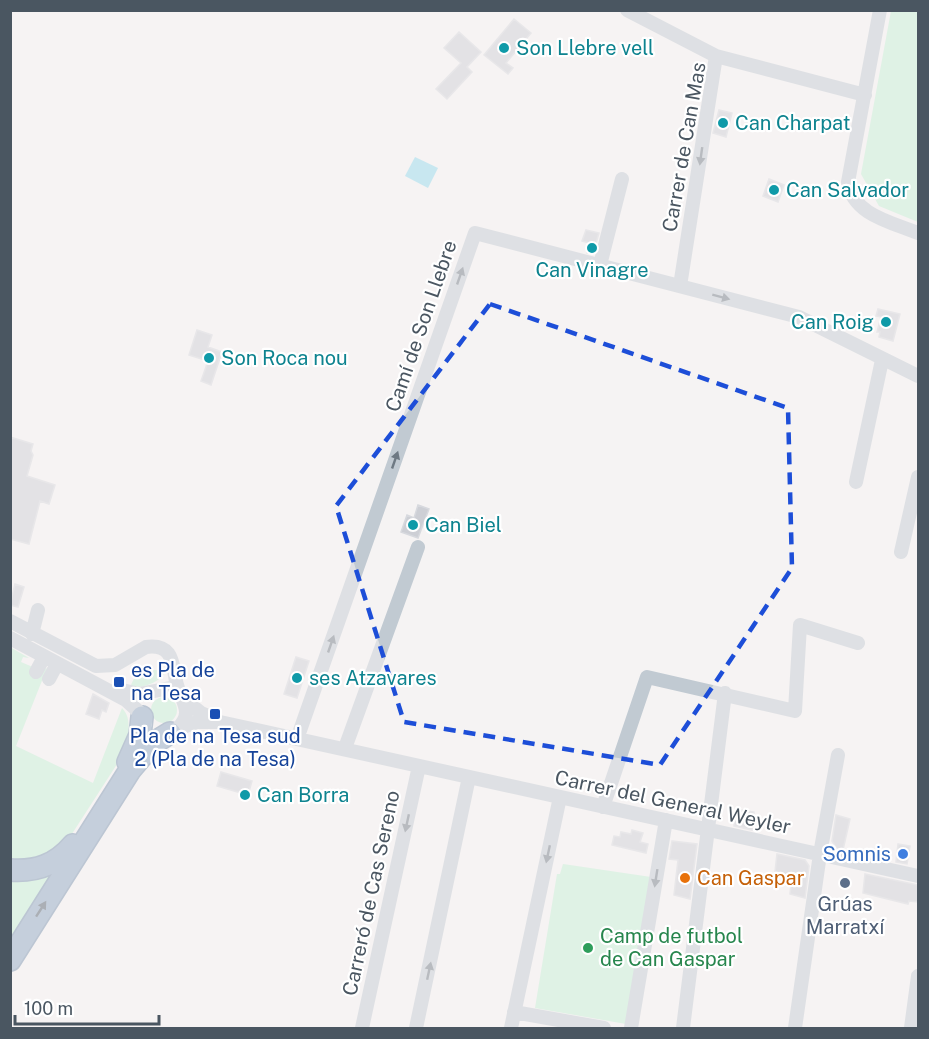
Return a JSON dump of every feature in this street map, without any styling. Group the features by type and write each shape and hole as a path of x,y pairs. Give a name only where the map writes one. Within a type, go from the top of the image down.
{"highway":[{"path":"10,870 26,871 44,867 68,851 129,761 140,735 142,717"},
{"path":"10,960 126,775 152,744 174,731"}],"street":[{"path":"627,10 716,56"},
{"path":"880,10 848,182 850,193 863,209 918,233"},
{"name":"Carrer de Can Mas","path":"680,286 716,56 865,96"},
{"path":"600,265 622,179"},
{"name":"Camí de Son Llebre","path":"297,739 475,232 799,317 918,376"},
{"path":"856,483 882,360"},
{"path":"901,552 916,496 918,477"},
{"path":"345,748 418,547"},
{"path":"32,634 38,610"},
{"path":"15,620 32,634 82,661 99,667 115,665 140,649 150,646 160,648 175,663 176,682 186,703 186,718 174,731"},
{"path":"603,807 647,677 725,693 795,711 800,625 858,643"},
{"path":"10,638 129,702 149,729 156,732 174,731 197,722 220,722"},
{"path":"44,657 43,675 57,664"},
{"path":"142,717 142,703 170,675 170,657"},
{"path":"104,687 134,694 170,688 201,713 220,722"},
{"path":"683,1029 725,693"},
{"name":"Carrer del General Weyler","path":"220,722 918,876"},
{"path":"795,1029 820,854 838,755"},
{"name":"Carreró de Cas Sereno","path":"362,1029 418,766"},
{"path":"416,1029 469,777"},
{"path":"511,1029 560,797"},
{"path":"631,1029 666,820"},
{"path":"911,1029 916,1006 918,976"},
{"path":"514,1012 604,1029"}],"highlighted area":[{"path":"490,304 788,408 792,568 660,765 404,722 336,506"}],"green space":[{"path":"891,11 918,11 918,222 879,206 861,174"},
{"path":"10,647 29,658 23,657 21,662 42,671 47,668 16,746 93,783 122,708 128,721 130,744 68,840 45,858 11,863"},
{"path":"138,670 167,670 151,684 130,687"},
{"path":"164,697 174,700 177,710 174,720 164,723 154,720 151,710 154,700"},
{"path":"66,861 11,948 11,876"},
{"name":"Camp de futbol de Can Gaspar","path":"563,864 651,877 626,1024 535,1008 557,874 560,874"}],"water":[{"path":"415,157 438,168 428,188 405,176"}],"building":[{"name":"Son Llebre vell","path":"514,19 531,33 506,63 513,68 508,74 484,55"},
{"path":"459,32 481,52 467,67 472,72 447,99 436,89 461,63 444,48"},
{"name":"Can Charpat","path":"719,110 732,113 726,137 713,133"},
{"name":"Can Salvador","path":"769,179 784,185 778,202 763,196"},
{"name":"Can Vinagre","path":"586,230 599,233 593,254 587,253 589,243 582,241"},
{"name":"Can Roig","path":"878,309 900,314 893,341 879,337 880,332 877,332 881,317 876,316"},
{"name":"Son Roca nou","path":"197,330 212,335 208,347 222,352 211,385 201,381 208,361 189,355"},
{"path":"10,437 33,444 31,451 33,455 27,476 55,485 49,504 40,501 29,544 10,539"},
{"name":"Can Biel","path":"418,505 429,509 418,538 401,532 407,515 414,518"},
{"path":"15,584 24,587 18,607 10,605"},
{"name":"ses Atzavares","path":"296,657 309,661 297,698 284,694"},
{"path":"93,694 109,703 106,712 102,710 99,719 86,714"},
{"name":"Can Borra","path":"221,772 252,781 248,795 217,786"},
{"path":"736,809 754,812 752,830 734,826"},
{"path":"836,815 850,819 843,850 837,849 832,841"},
{"path":"632,830 643,833 640,842 648,844 646,853 612,845 614,836 620,837 621,832 631,834"},
{"name":"Can Gaspar","path":"672,841 697,844 690,899 674,895 678,860 669,859"},
{"name":"Somnis","path":"898,844 910,846 907,864 896,862"},
{"path":"777,854 805,860 809,866 805,898 790,894 792,876 775,872"},
{"path":"865,874 918,885 918,902 909,901 908,904 863,893"}],"place":[{"name":"Son Llebre vell","path":"504,48"},
{"name":"Can Charpat","path":"723,123"},
{"name":"Can Salvador","path":"774,190"},
{"name":"Can Vinagre","path":"592,248"},
{"name":"Can Roig","path":"886,322"},
{"name":"Son Roca nou","path":"209,358"},
{"name":"Can Biel","path":"413,525"},
{"name":"ses Atzavares","path":"297,678"},
{"name":"es Pla de na Tesa","path":"119,682"},
{"name":"Pla de na Tesa sud 2 (Pla de na Tesa)","path":"215,714"},
{"name":"Can Borra","path":"245,795"},
{"name":"Somnis","path":"903,854"},
{"name":"Can Gaspar","path":"685,878"},
{"name":"Grúas Marratxí","path":"845,883"},
{"name":"Camp de futbol de Can Gaspar","path":"588,948"}]}
